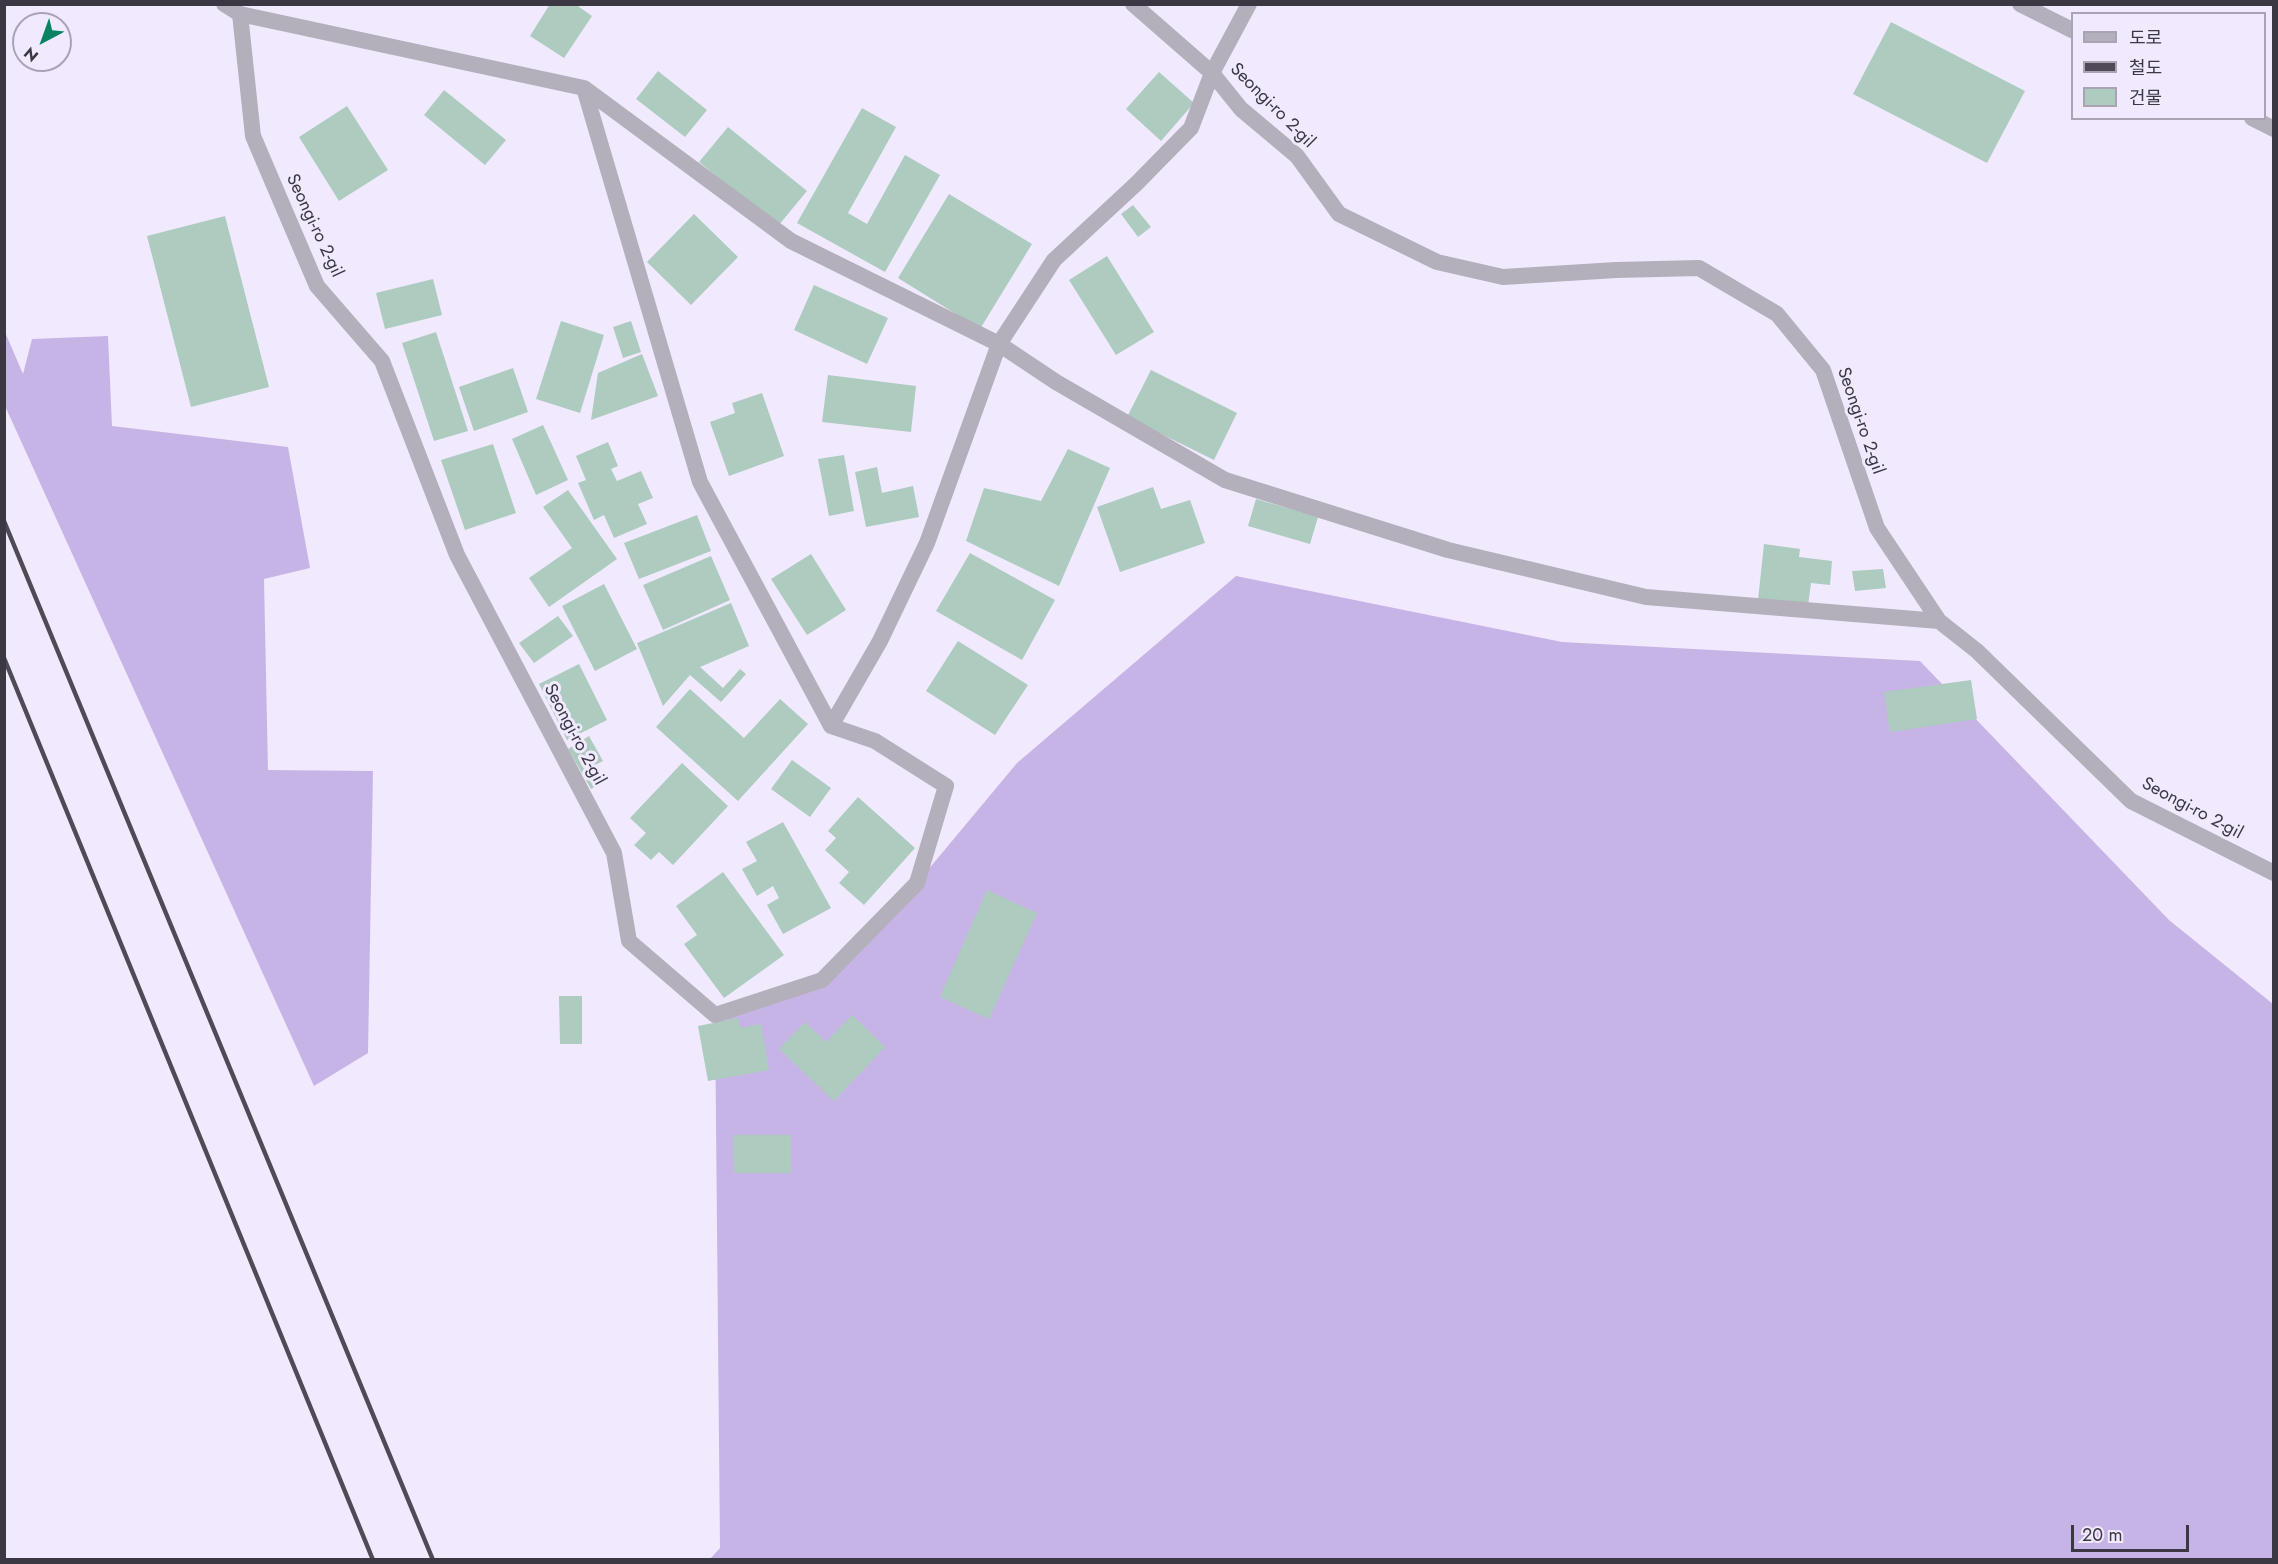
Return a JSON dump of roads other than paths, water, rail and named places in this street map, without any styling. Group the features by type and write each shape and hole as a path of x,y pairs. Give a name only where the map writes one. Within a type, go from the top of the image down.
{"street":[{"path":"224,4 240,14 584,88 790,241 999,344 1056,382 1225,480 1448,550 1646,597 1939,621"},
{"name":"Seongi-ro 2-gil","path":"1132,4 1212,73 1241,109 1297,156 1339,214 1437,262 1503,277 1616,270 1699,268 1777,315 1823,370 1877,528 1939,621 1977,651 2131,801 2274,873"},
{"name":"Seongi-ro 2-gil","path":"1212,73 1249,4"},
{"path":"2020,4 2071,29"},
{"name":"Seongi-ro 2-gil","path":"240,14 253,136 317,286 382,361 457,555 614,853 629,941 715,1015 822,980 917,883 946,786 875,741 831,726"},
{"path":"831,726 880,641 927,543 999,344 1054,260 1136,184 1191,128 1212,73"},
{"path":"584,88 700,482 831,726"},
{"path":"2256,120 2274,129"}],"railway":[{"path":"4,521 433,1560"},
{"path":"4,658 373,1560"}]}
